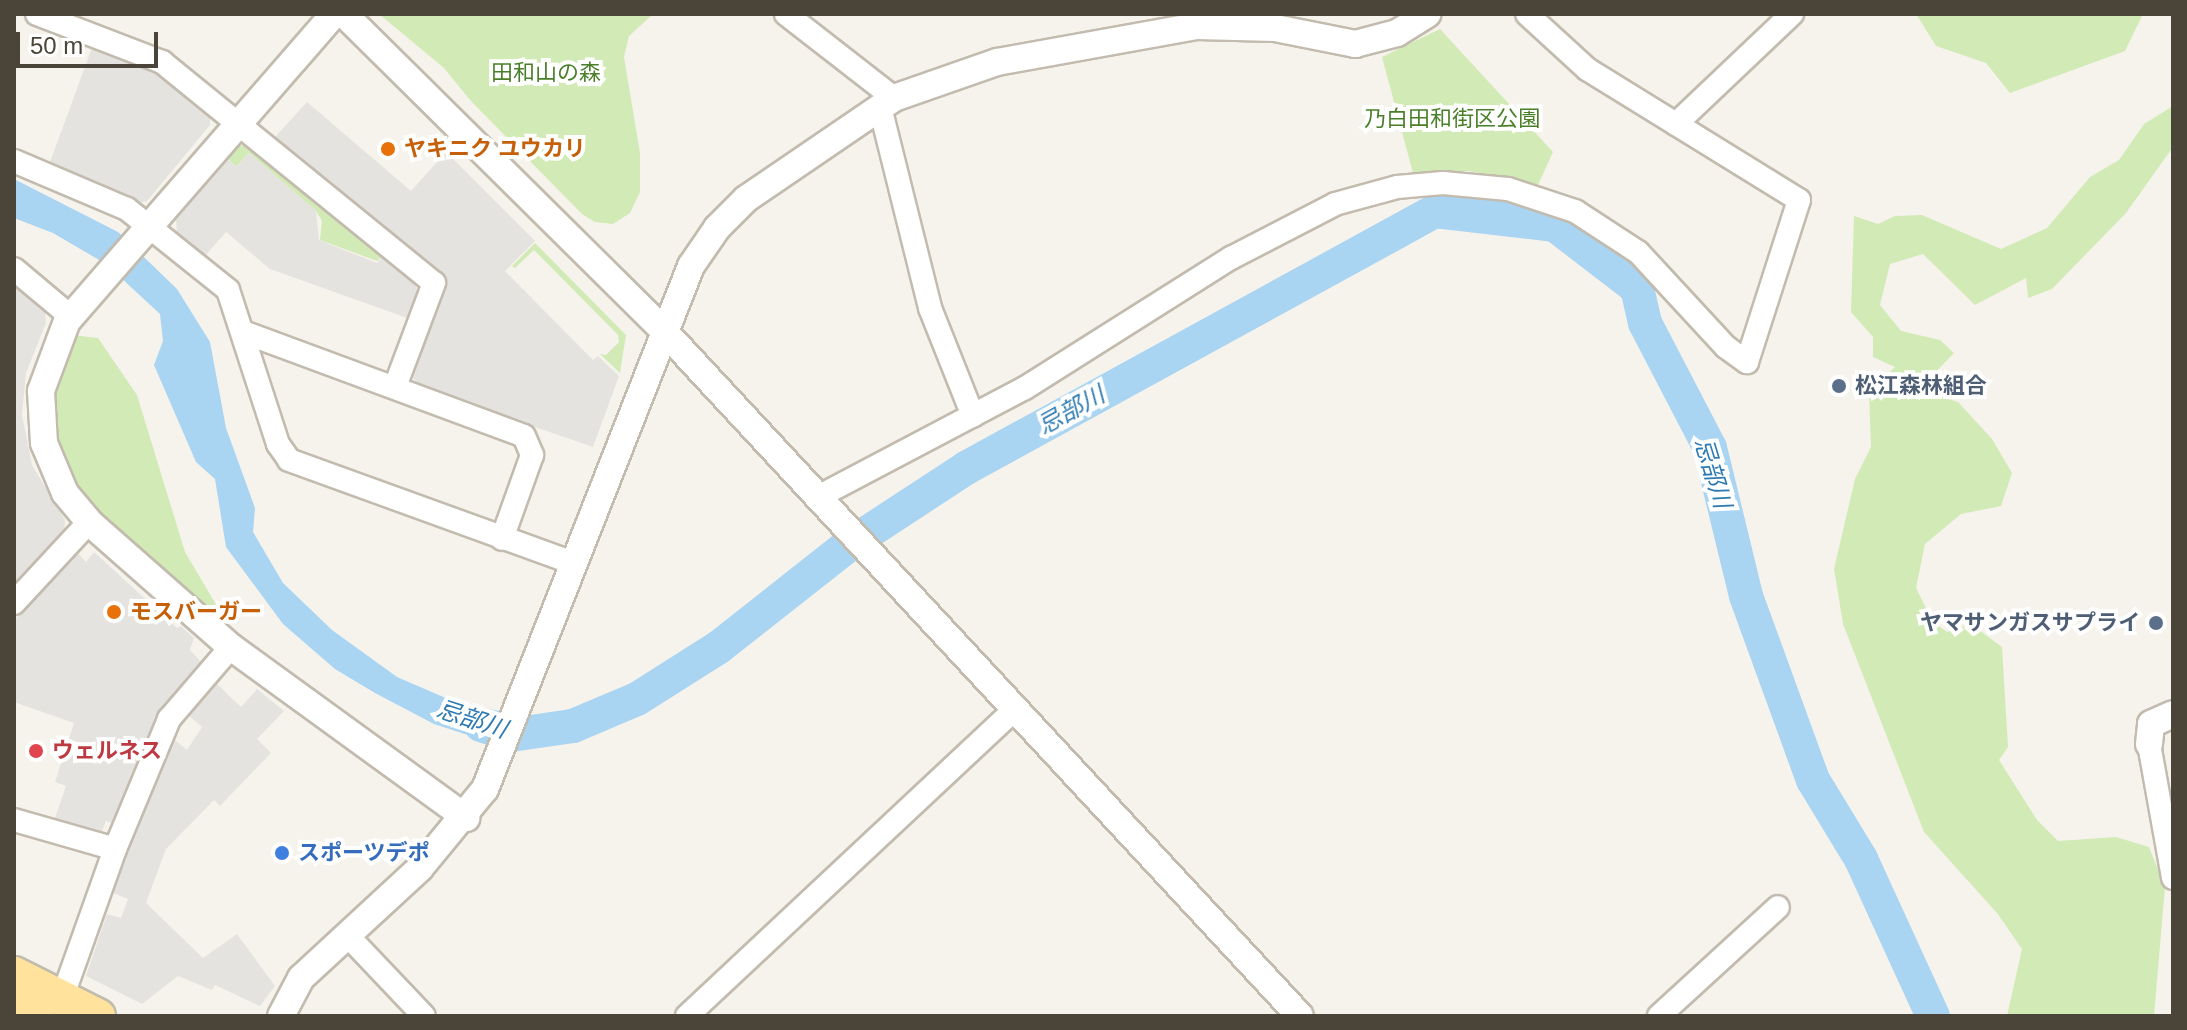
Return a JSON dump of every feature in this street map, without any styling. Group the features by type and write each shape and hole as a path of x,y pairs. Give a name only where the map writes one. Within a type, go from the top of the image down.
{"main road":[{"path":"14,974 50,1007"},
{"path":"14,1003 98,1016"}],"street":[{"path":"37,14 162,62 434,283 395,387"},
{"path":"334,14 235,122 73,312 47,366 40,414 52,469 89,522 231,647 466,818"},
{"path":"344,14 665,332 1300,1016"},
{"path":"786,14 887,103 930,308 973,416"},
{"path":"281,1016 301,978 348,936 466,818 498,764 573,563 691,266 717,228 746,199 887,103 997,62 1161,29 1245,26 1355,44 1397,33 1427,14"},
{"path":"818,500 973,416 1231,258 1309,217 1359,196 1443,183 1508,189 1545,199 1609,230 1675,287 1726,347 1747,362 1799,200 1587,69 1527,14"},
{"path":"1676,124 1792,14"},
{"path":"14,161 100,195 228,290 246,333 278,444 289,460 573,563"},
{"path":"14,269 73,312"},
{"path":"246,333 395,387 530,441 532,455 502,539"},
{"path":"14,603 89,522"},
{"path":"50,1007 169,719 231,647"},
{"path":"687,1016 1015,709"},
{"path":"2173,714 2151,724 2149,744 2173,878"},
{"path":"14,820 115,849"},
{"path":"1659,1016 1778,907"},
{"path":"348,936 424,1016"}],"green space":[{"name":"田和山の森","path":"379,14 653,14 629,36 624,57 640,153 640,192 630,213 613,224 595,222 582,214 470,100 444,68"},
{"path":"1916,14 2143,14 2125,51 2010,93 1986,63 1936,46"},
{"name":"乃白田和街区公園","path":"1440,29 1553,152 1538,185 1469,171 1413,173 1382,57"},
{"path":"2173,106 2173,147 2126,213 2052,289 2028,298 2026,278 1975,305 1923,254 1890,264 1880,305 1901,331 1940,340 1954,353 1927,381 1931,394 1958,402 1992,439 2012,473 2001,506 1961,514 1925,544 1916,588 1933,622 1947,632 1971,624 2002,647 2008,747 1999,760 2037,820 2058,841 2116,837 2149,847 2165,887 2154,1016 2007,1016 2022,949 1997,913 1924,832 1843,624 1834,569 1855,479 1871,447 1869,391 1895,367 1873,357 1873,337 1851,312 1854,216 1878,224 1895,216 1922,215 2001,249 2047,228 2090,177 2119,160 2144,124"},
{"path":"237,146 251,146 382,256 377,261 320,240 322,221 316,211 249,153 236,167 227,158"},
{"path":"535,243 626,335 620,373 600,354 606,355 619,342 618,335 534,250 515,268 512,266"},
{"path":"72,335 98,338 137,395 185,552 221,613 216,618 79,495 56,447 51,395"}],"shaded area":[{"path":"94,42 144,62 210,112 210,125 147,201 135,204 49,165"},
{"path":"307,102 411,191 446,152 535,241 505,271 593,360 598,356 619,376 593,447 418,387 412,375 447,283 275,137"},
{"path":"249,153 316,211 319,240 377,263 382,256 415,284 419,296 410,319 270,269 226,232 204,257 177,232 176,220 227,159 236,167"},
{"path":"14,283 27,289 45,310 46,323 26,373 22,415 32,465 65,520 64,535 14,590"},
{"path":"94,552 177,628 181,626 194,638 190,650 203,664 118,825 106,821 99,838 52,827 66,786 55,782 74,723 14,702 14,621 78,553 86,562"},
{"path":"217,684 241,707 257,689 284,711 257,739 271,753 220,806 214,800 166,849 146,903 203,958 237,934 275,986 260,1006 215,985 212,990 178,976 142,1004 86,976 107,914 121,918 128,899 113,893 167,749 175,740 187,750 202,727 189,716"}],"water":[{"path":"14,179 118,232 177,289 210,342 226,428 255,508 253,532 283,583 332,630 397,677 455,702 529,717 517,751 434,724 375,693 335,669 283,624 226,547 215,479 196,462 154,365 163,341 160,314 106,264 53,233 14,218"}],"waterway":[{"name":"忌部川","path":"481,725 511,735 573,726 637,699 719,647 850,544 966,468 1435,211 1555,225 1637,288 1645,323 1710,448 1746,596 1813,780 1861,859 1933,1016"}],"place":[{"name":"ヤキニク ユウカリ","path":"388,149"},
{"name":"松江森林組合","path":"1839,386"},
{"name":"モスバーガー","path":"114,612"},
{"name":"ヤマサンガスサプライ","path":"2156,623"},
{"name":"ウェルネス","path":"36,751"},
{"name":"スポーツデポ","path":"282,853"}]}
